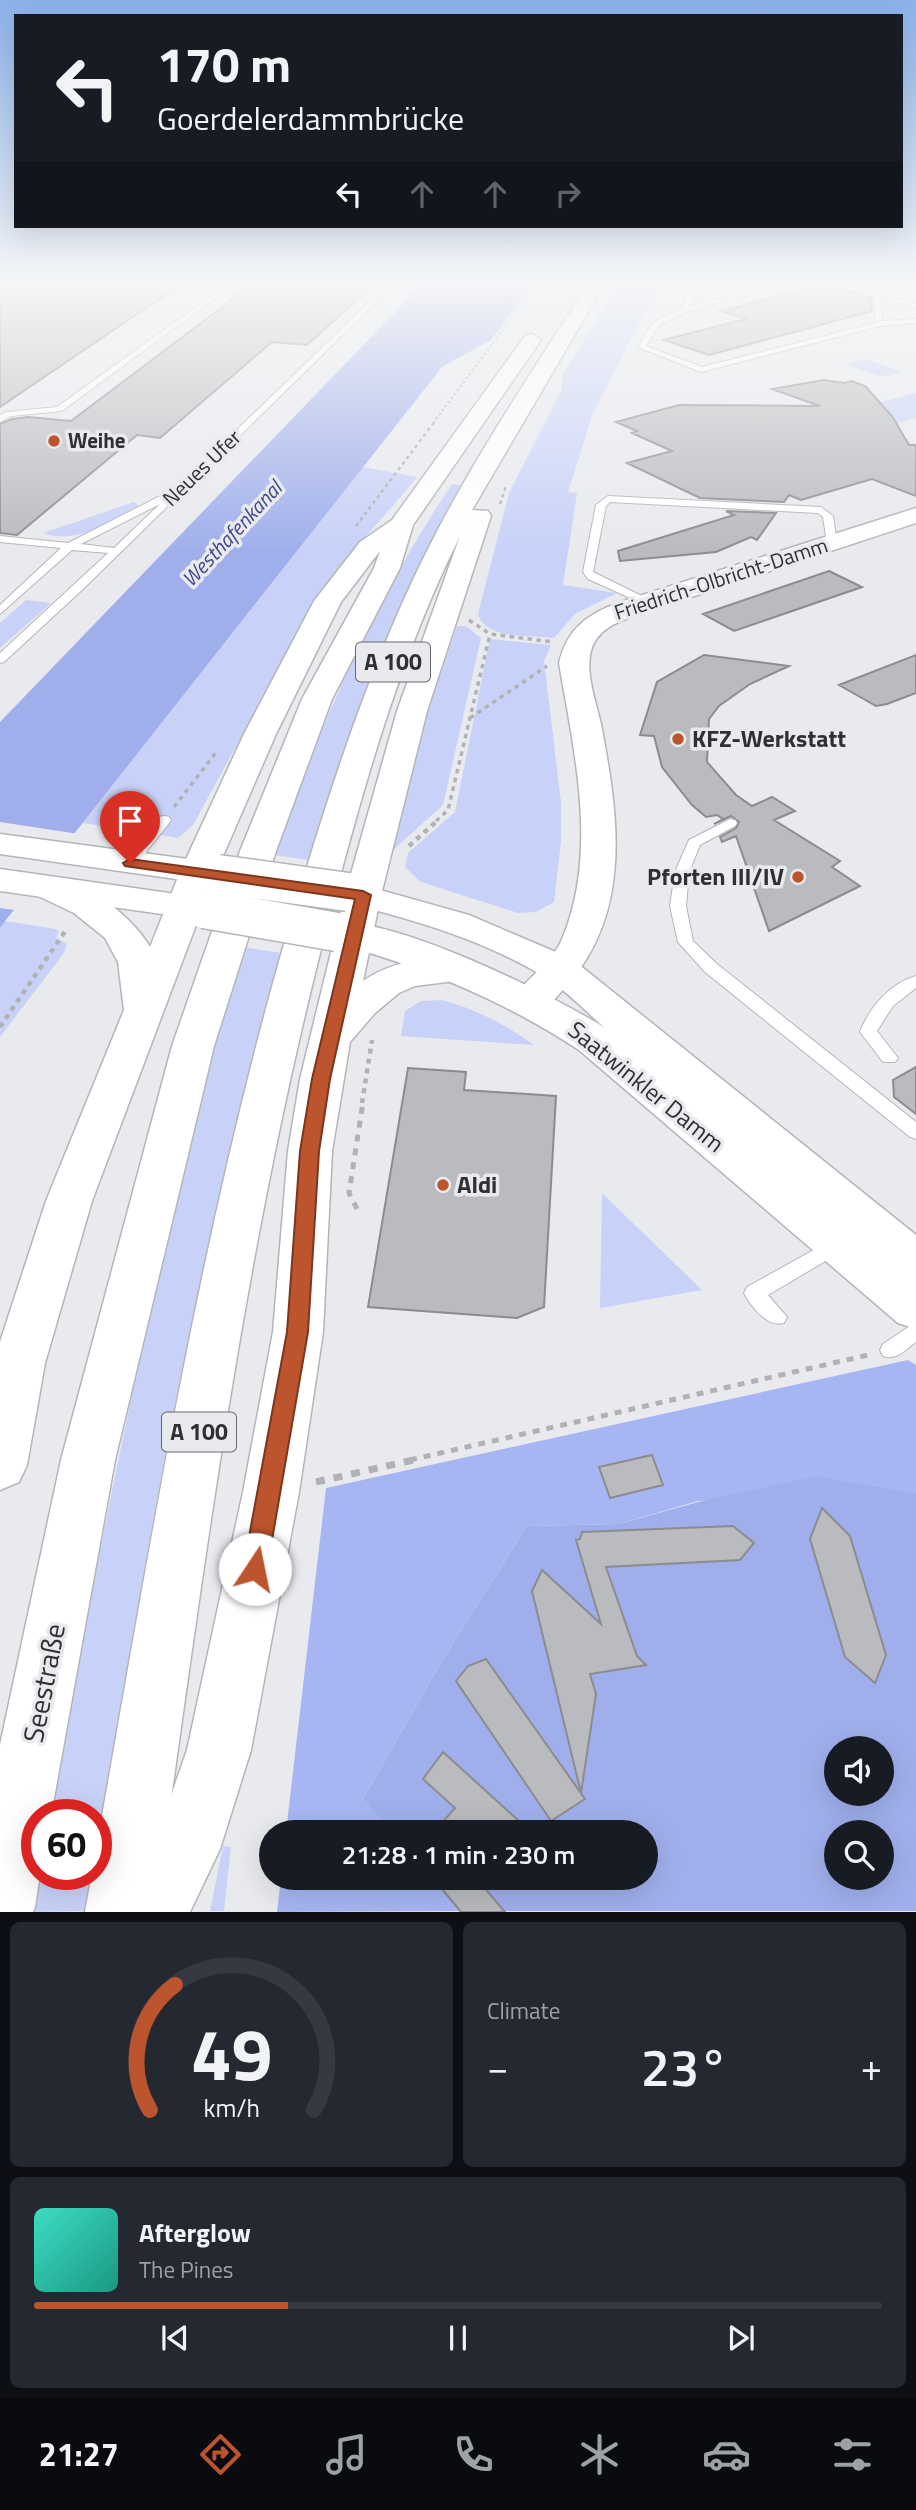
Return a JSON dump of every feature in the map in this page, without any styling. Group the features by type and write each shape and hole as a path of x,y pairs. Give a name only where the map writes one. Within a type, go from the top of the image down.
{"main road":[{"name":"A 100","path":"401,525 509,372"},
{"name":"A 100","path":"120,1912 207,1382 257,1115 285,1002 374,708 443,544 497,487 529,390 540,372"},
{"path":"352,1032 345,933 412,711 488,485 497,487"},
{"name":"Friedrich-Olbricht-Damm","path":"576,645 601,619 916,515"},
{"path":"0,1465 19,1363 84,1156 141,1015 201,890 260,734 328,601 369,547 401,525"},
{"name":"Seestraße","path":"0,1907 88,1460 171,1126 224,947 317,699 387,568 401,525"},
{"path":"544,985 580,941 592,897 597,853 596,798 574,663 576,645"},
{"path":"0,844 130,863 201,890"},
{"path":"0,880 47,886 201,890"},
{"path":"47,886 97,911 122,933 132,948 144,981 141,1015"},
{"name":"Saatwinkler Damm","path":"201,890 356,894 413,908 494,936 594,1040 916,1309"},
{"name":"Saatwinkler Damm","path":"201,890 457,970 544,985 916,1262"},
{"path":"152,1912 186,1849 203,1804 222,1736 271,1492 298,1332 310,1151 367,994 379,986 415,973 457,970"}],"lane":[{"path":"0,419 9,414 59,409 110,372"},
{"name":"Neues Ufer","path":"0,659 72,594 301,372"},
{"path":"0,611 70,546 181,489"},
{"path":"648,603 592,577 588,572 601,505 605,500 619,498 821,510 828,516 832,543"},
{"path":"0,539 116,551"},
{"path":"130,863 164,820"},
{"path":"730,823 694,843 682,872 678,906 686,942 711,968 916,1132"},
{"path":"889,1058 869,1032 872,1021 900,990 916,981"},
{"path":"776,1317 754,1293 837,1245"},
{"path":"890,1350 916,1331"}],"path":[{"path":"350,533 471,372"},
{"path":"468,619 490,634 576,645"},
{"path":"402,852 448,810 490,634"},
{"path":"469,718 576,645"},
{"path":"0,1027 66,930"},
{"path":"352,1032 349,1193 357,1209"},
{"path":"316,1482 890,1350"}],"shaded area":[{"path":"565,372 614,372 593,413 568,492 577,493 563,585 617,593 575,614 554,638 510,635 490,628 482,622 478,614 509,493 562,389"},
{"path":"868,372 901,372 881,377"},
{"path":"916,393 916,418 898,423 859,408"},
{"path":"363,467 417,477 322,590 193,825 178,838 83,823"},
{"path":"452,484 460,485 416,576 376,670 309,860 274,855 310,758 351,664 398,572"},
{"path":"134,502 139,506 93,530 67,536 43,533"},
{"path":"26,600 51,603 0,648 0,623"},
{"path":"457,626 466,626 481,638 443,805 391,852 422,729"},
{"path":"490,639 551,645 544,661 561,802 561,841 554,902 536,912 518,913 421,882 405,867 408,853 455,812"},
{"path":"5,921 56,929 59,932 56,938 67,944 64,953 0,1037 0,928"},
{"path":"243,947 281,953 241,1104 191,1332 105,1799 52,1799 113,1487 159,1270 213,1054"},
{"path":"442,1000 490,1018 534,1045 401,1036 405,1011 421,1001"},
{"path":"602,1193 702,1290 600,1308"},
{"path":"908,1360 916,1365 916,1494 698,1501 619,1524 527,1526 442,1661 363,1799 381,1820 287,1820 326,1488"},
{"path":"223,1846 231,1847 224,1911 210,1911"},
{"path":"35,1890 90,1890 87,1911 31,1912"},
{"path":"280,1890 444,1890 464,1911 277,1912"}],"water":[{"name":"Westhafenkanal","path":"337,372 438,372 0,928 0,722"},
{"path":"817,1476 916,1494 916,1911 464,1911 444,1890 658,1890 658,1820 381,1820 363,1799 442,1661 527,1526 619,1524 698,1502"}],"pier":[{"path":"0,822 79,834 9,922 5,921 14,910 0,908"}],"building":[{"path":"0,372 51,372 0,407"},
{"path":"136,372 237,372 160,438 137,435 17,535 0,533 0,424 28,417 71,421"},
{"path":"824,380 844,383 852,381 865,386 892,416 909,445 916,445 916,496 872,479 801,500 789,495 784,502 700,498 627,463 672,451 632,433 637,431 616,422 679,405 820,406 772,389"},
{"path":"726,511 776,513 757,540 751,537 716,552 620,561 618,551 734,515"},
{"path":"829,571 862,587 734,631 703,614"},
{"path":"704,655 789,666 750,684 719,706 709,719 707,762 736,795 752,806 772,797 795,811 774,820 840,861 832,867 860,886 769,931 736,836 722,842 720,837 736,828 739,822 731,816 714,824 723,819 717,815 706,817 692,805 662,767 654,736 640,735 657,682"},
{"path":"916,655 916,693 876,706 839,685"},
{"path":"916,1067 916,1114 894,1097 893,1080"},
{"path":"408,1068 466,1072 464,1090 556,1096 544,1307 517,1318 368,1307"},
{"path":"652,1455 663,1485 610,1498 599,1467"},
{"path":"822,1508 850,1536 886,1655 875,1683 845,1657 810,1539"},
{"path":"733,1526 754,1543 740,1560 606,1567 637,1656 646,1665 590,1674 596,1694 581,1793 532,1591 542,1570 601,1624 576,1540 580,1539 582,1532"},
{"path":"486,1659 585,1799 550,1820 456,1681 468,1666"},
{"path":"443,1752 518,1820 444,1820 455,1808 423,1779"},
{"path":"443,1890 486,1890 505,1912 461,1912"}],"place":[{"name":"Weihe","path":"54,441"},
{"name":"KFZ-Werkstatt","path":"678,739"},
{"name":"Pforten III/IV","path":"798,877"},
{"name":"Aldi","path":"443,1185"}],"route":[{"path":"130,863 363,895 321,1079 304,1216 298,1332 255,1569"}]}
